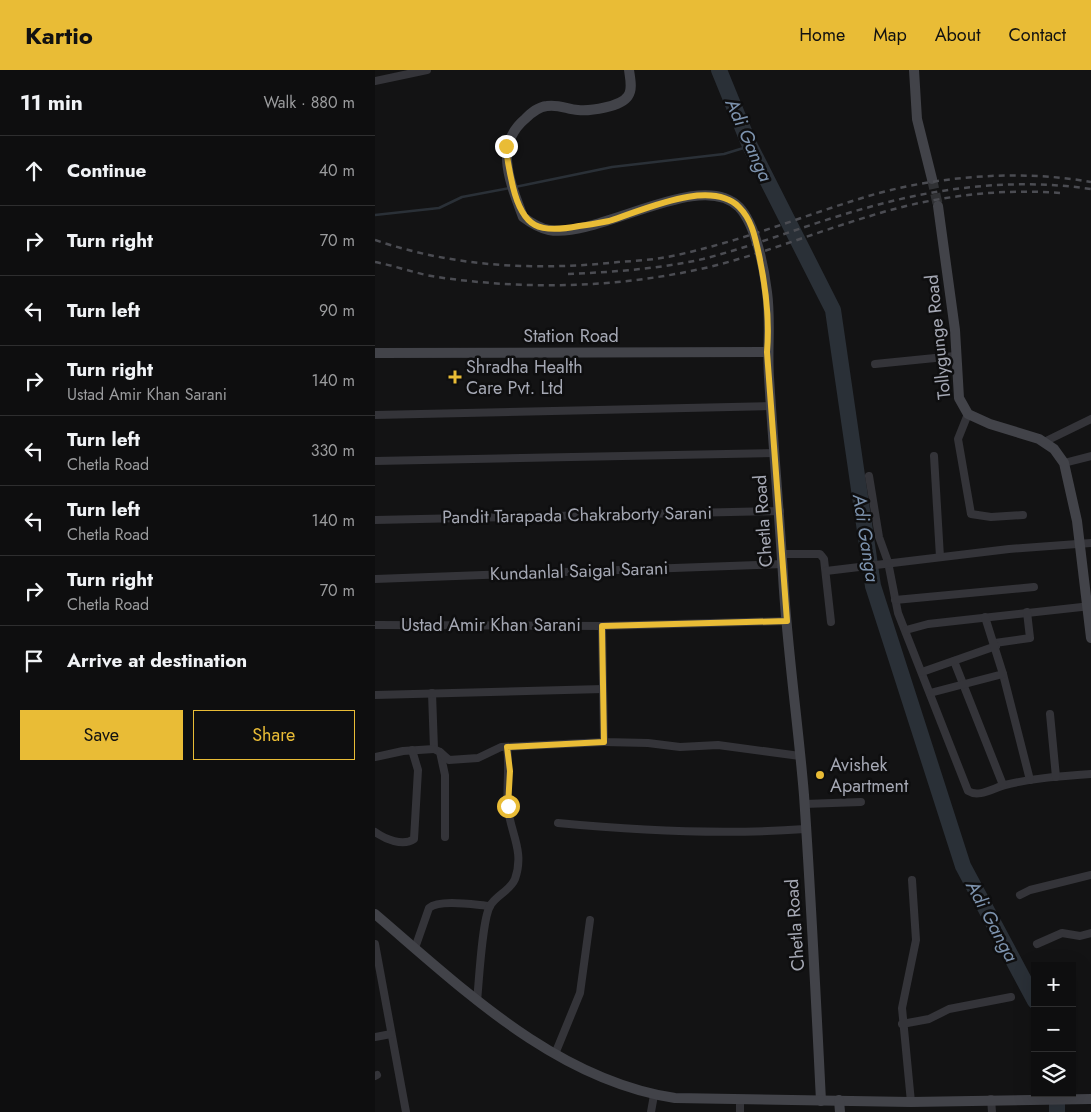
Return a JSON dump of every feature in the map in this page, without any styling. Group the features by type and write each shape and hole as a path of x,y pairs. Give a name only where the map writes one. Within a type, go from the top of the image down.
{"main road":[{"name":"Chetla Road","path":"629,70 631,86 629,96 623,101 597,110 577,110 553,105 537,108 511,132 506,146 507,161 515,197 523,218 536,226 551,230 607,221 675,199 718,195 738,206 752,225 767,290 770,322 767,352 787,621 804,804 821,1101"},
{"path":"914,70 917,120 932,179"},
{"name":"Tollygunge Road","path":"938,206 949,276 959,398 968,414 1044,442 1054,448 1064,463 1075,504 1091,638"},
{"name":"Station Road","path":"375,353 767,352"},
{"path":"375,914 477,1001 555,1054 622,1086 675,1098 911,1102 991,1099 1015,1101 1091,1099"},
{"path":"839,1100 840,1112"}],"street":[{"path":"375,81 427,70"},
{"path":"875,364 955,356"},
{"path":"375,414 771,406"},
{"path":"968,414 958,439 971,514 991,517 1023,515"},
{"path":"1044,442 1091,419"},
{"path":"375,461 775,453"},
{"path":"934,456 940,557"},
{"path":"1064,463 1091,456"},
{"path":"869,476 879,537 895,600 968,790 973,794 980,794 1003,785 1030,780 1091,774"},
{"name":"Pandit Tarapada Chakraborty Sarani","path":"375,520 780,511"},
{"path":"831,622 826,571 840,571 886,563 940,557 1091,543"},
{"name":"Kundanlal Saigal Sarani","path":"375,578 783,559 820,554 824,559 826,571"},
{"path":"895,600 1034,587"},
{"path":"906,630 928,624 1088,606"},
{"path":"922,672 995,644 1030,638 1027,612"},
{"path":"985,617 995,644 1030,780"},
{"name":"Ustad Amir Khan Sarani","path":"375,625 602,626 787,621"},
{"path":"602,626 604,742"},
{"path":"954,661 1003,785"},
{"path":"930,693 1003,674"},
{"path":"375,695 603,689"},
{"path":"432,693 437,751 445,775 445,837"},
{"path":"1050,714 1056,777"},
{"path":"375,757 413,750 437,751 449,760 478,758 494,749 507,747 604,742 647,743 680,747 718,745 800,756"},
{"path":"477,1001 486,915 497,896 509,888 515,879 517,868 518,845 508,806 510,771 507,747"},
{"path":"375,832 385,840 406,842 414,839 418,770 413,750"},
{"path":"804,804 861,802"},
{"path":"558,823 643,831 762,832 805,829"},
{"path":"1020,895 1029,890 1091,875"},
{"path":"911,1102 903,1024 904,995 917,930 912,880"},
{"path":"415,948 429,908 432,905 490,906"},
{"path":"555,1054 580,993 590,920"},
{"path":"1037,944 1062,933 1080,936 1091,933"},
{"path":"375,944 406,1112"},
{"path":"903,1024 929,1019 949,1009 1011,997"},
{"path":"375,1037 391,1034"},
{"path":"651,1112 654,1094"},
{"path":"739,1099 740,1112"},
{"path":"991,1099 992,1112"}],"waterway":[{"name":"Adi Ganga","path":"719,70 750,146 833,310 873,586 963,866 1031,994"},
{"path":"515,187 612,167 724,154 750,146"},
{"path":"375,215 439,208 462,197 510,188"},
{"name":"Adi Ganga","path":"1057,1097 1057,1112"}],"tunnel":[{"path":"932,179 938,206"}],"railway":[{"path":"375,240 405,249 465,261 526,266 587,265 655,259 692,252 862,198 917,184 976,177 1005,176 1035,176 1091,182"},
{"path":"568,274 636,270 703,259 866,208 949,190 977,186 1034,184 1091,189"},
{"path":"375,262 429,276 504,284 571,285 639,280 705,268 746,257 890,210 938,199 987,193 1061,193"}],"place":[{"name":"Shradha Health Care Pvt. Ltd","path":"455,377"},
{"name":"Avishek Apartment","path":"820,775"}],"route":[{"path":"506,146 507,161 515,197 523,218 536,226 551,230 572,228 607,221 675,199 718,195 738,206 752,225 767,290 770,322 767,352 787,621 602,626 604,742 507,747 510,771 508,806"}]}
